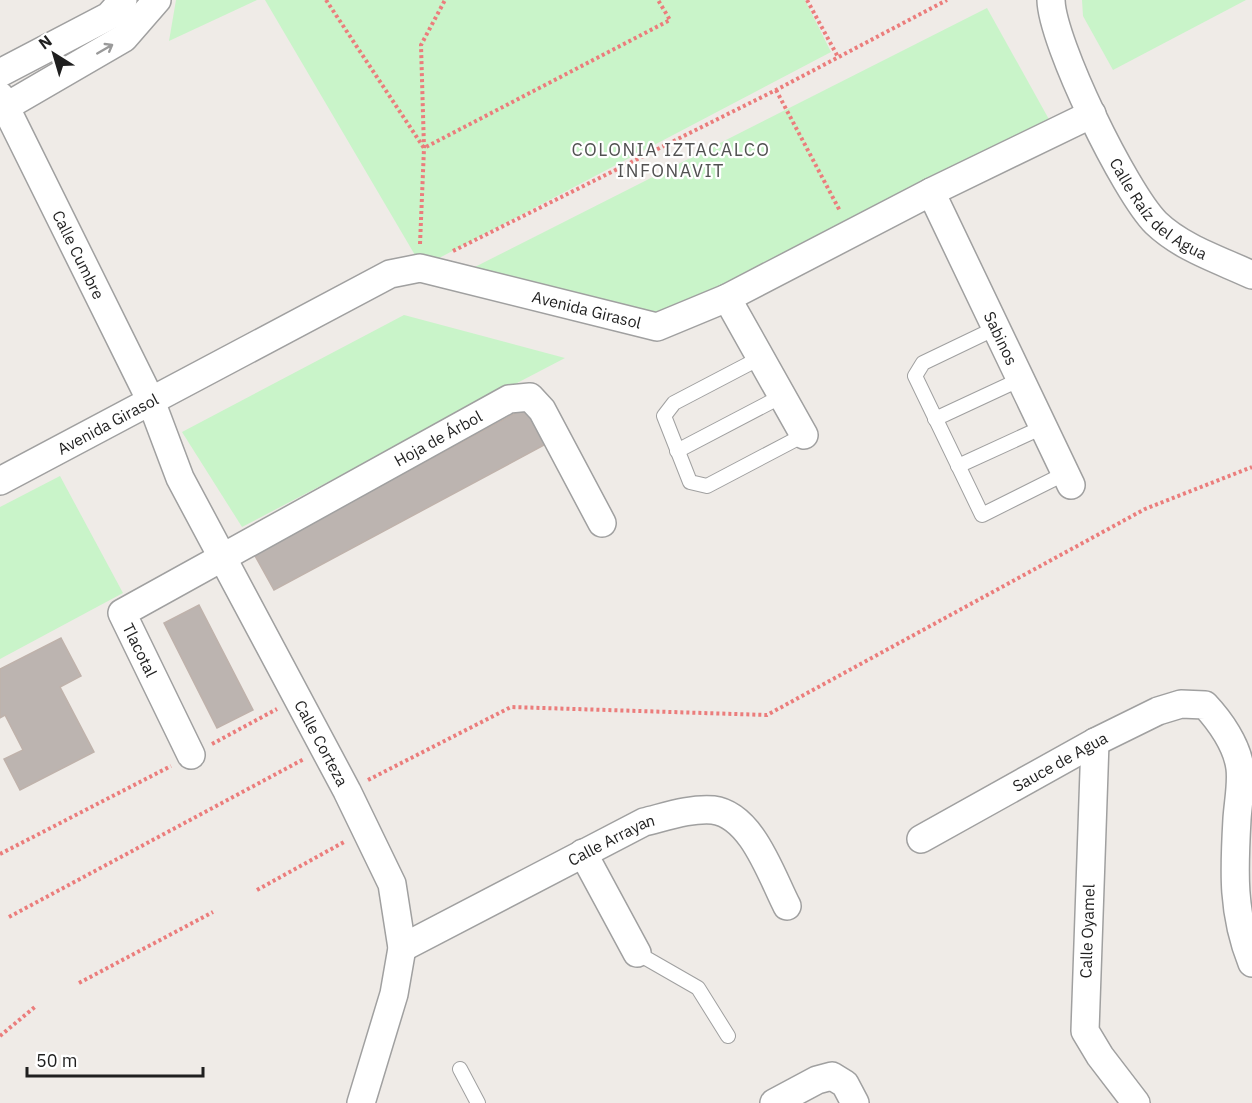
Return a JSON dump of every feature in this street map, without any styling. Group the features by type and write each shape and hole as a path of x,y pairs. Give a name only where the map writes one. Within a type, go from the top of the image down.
{"street":[{"path":"0,73 109,16 123,0"},
{"path":"2,104 124,38 156,0"},
{"path":"1051,0 1064,52 1092,114"},
{"name":"Calle Cumbre","path":"2,104 151,401"},
{"name":"Avenida Girasol","path":"0,481 390,274 420,268 657,327 727,298 931,192 1092,114"},
{"name":"Calle Raíz del Agua","path":"1092,114 1136,196 1155,222 1179,241 1252,275"},
{"name":"Sabinos","path":"931,192 1069,479"},
{"path":"727,298 804,435"},
{"name":"Hoja de Árbol","path":"221,559 494,406 509,399 530,397 542,410 602,523"},
{"name":"Calle Corteza","path":"151,401 180,478 221,559 347,791 392,884 402,948 394,994 361,1103"},
{"name":"Tlacotal","path":"191,755 122,613 221,559"},
{"name":"Sauce de Agua","path":"921,839 1095,742 1158,711 1182,704 1205,705 1219,720 1240,768 1234,868 1235,905 1252,963"},
{"name":"Calle Oyamel","path":"1095,742 1085,1031 1100,1056 1136,1103"},
{"name":"Calle Arrayan","path":"402,948 644,822 678,814 712,810 732,816 748,831 787,906"},
{"path":"583,853 637,953"},
{"path":"774,1103 817,1080 832,1076 844,1084 855,1103"}],"lane":[{"path":"996,328 923,363 916,370 915,376 935,419 984,515 1069,479"},
{"path":"760,358 674,403 664,416 690,482 707,486 804,435"},
{"path":"935,419 1021,379"},
{"path":"677,451 782,396"},
{"path":"958,466 1043,427"},
{"path":"637,953 698,988 728,1035"},
{"path":"460,1069 478,1103"}],"path":[{"path":"326,0 424,148"},
{"path":"445,0 421,45 424,148 420,268 776,90 947,0"},
{"path":"424,148 670,20 658,0"},
{"path":"807,0 838,57"},
{"path":"776,90 852,233"},
{"path":"347,791 511,707 767,715 1144,509 1252,467"},
{"path":"0,855 296,699"},
{"path":"9,917 323,749"},
{"path":"256,890 366,830"},
{"path":"79,983 213,912"},
{"path":"0,1035 36,1006"}],"green space":[{"path":"176,0 257,0 169,41"},
{"path":"265,0 805,0 831,52 422,267"},
{"path":"1082,0 1246,0 1113,70 1083,16"},
{"path":"987,8 1051,123 664,321 463,273"},
{"path":"404,315 565,358 242,527 182,432"},
{"path":"60,476 123,593 0,659 0,507"}],"building":[{"path":"527,407 546,444 274,590 254,554"},
{"path":"199,605 253,710 217,728 164,623"},
{"path":"61,638 81,676 60,687 94,752 20,790 4,759 23,750 5,715 0,718 0,669"}],"district":[{"name":"COLONIA IZTACALCO INFONAVIT","path":"671,159"}]}
